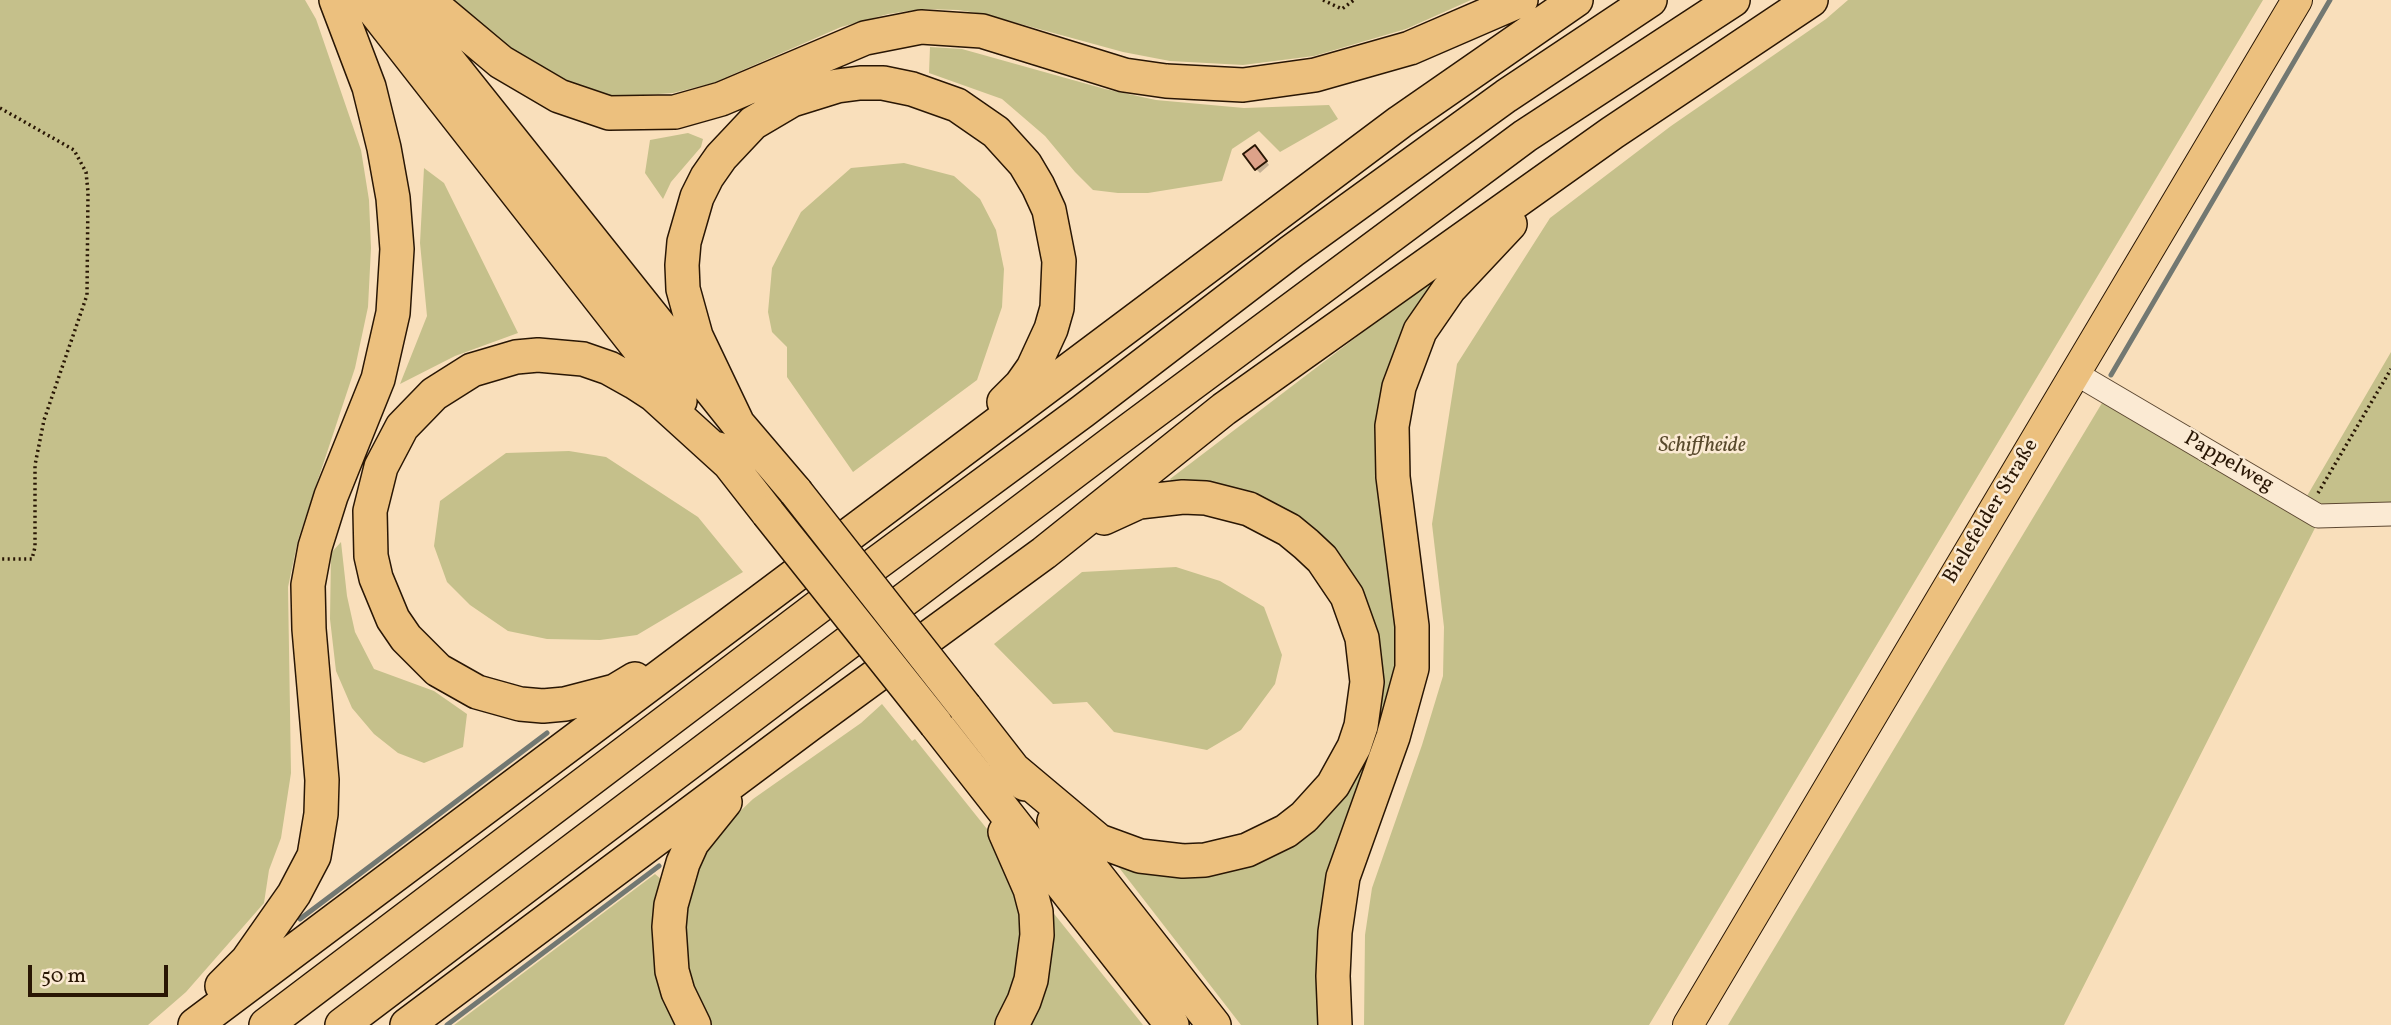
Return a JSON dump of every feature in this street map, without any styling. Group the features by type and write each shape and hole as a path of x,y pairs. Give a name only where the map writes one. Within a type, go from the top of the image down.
{"highway":[{"path":"181,1025 247,961 294,894 314,856 321,814 320,738 309,629 308,585 315,547 331,496 378,379 393,313 397,249 394,198 384,148 369,87 336,0"},
{"path":"366,0 1172,1025"},
{"path":"400,0 738,424 796,492 1214,1025"},
{"path":"427,0 501,62 559,96 609,113 675,112 721,99 865,38 921,27 982,31 1124,75 1166,81 1244,85 1315,75 1410,48 1521,0"},
{"path":"195,1025 1400,122 1576,0"},
{"path":"266,1025 1292,251 1506,96 1650,0"},
{"path":"342,1025 1112,443 1514,145 1733,0"},
{"path":"407,1025 810,724 1044,554 1224,409 1612,133 1811,0"},
{"path":"738,424 696,337 683,289 684,242 690,217 707,177 736,139 753,123 792,100 838,86 860,83 883,83 912,89 957,104 996,132 1011,147 1025,164 1049,210 1059,261 1057,308 1051,329 1032,368 1021,385 936,468"},
{"path":"1335,1025 1335,932 1343,877 1393,737 1412,668 1412,626 1392,477 1392,426 1399,387 1420,331 1449,289 1522,210 1612,133"},
{"path":"705,643 615,691 565,705 520,704 477,692 438,670 406,638 394,619 383,599 373,567 369,534 370,511 374,489 386,457 402,427 417,410 443,388 472,370 516,357 561,355 609,368 654,395 731,465"},
{"path":"1012,768 1099,841 1140,856 1172,861 1205,860 1247,850 1286,831 1319,802 1345,766 1354,747 1365,705 1366,660 1356,617 1347,596 1329,568 1306,544 1269,518 1249,509 1206,498 1161,498 1139,502 1106,517 1044,554"},
{"path":"694,1025 678,992 669,949 671,905 683,863 692,843 720,807 810,724"},
{"path":"981,783 1025,876 1036,912 1035,958 1031,980 1024,1002 1012,1025"}],"main road":[{"name":"Bielefelder Straße","path":"1688,1025 2297,0"}],"street":[{"name":"Pappelweg","path":"2075,373 2318,516 2391,514"}],"path":[{"path":"1323,0 1342,9 1354,0"},
{"path":"0,108 74,150 86,172 88,192 87,295 44,420 35,465 36,547 32,559 0,559"},
{"path":"2314,499 2391,369"}],"green space":[{"path":"0,0 305,0 316,19 361,150 369,200 371,248 368,307 355,368 298,540 288,587 291,773 281,838 269,870 264,903 186,992 148,1025 0,1025"},
{"path":"454,0 1471,0 1406,29 1314,56 1243,65 1170,61 1123,52 984,14 922,9 888,14 841,27 713,83 673,93 614,97 566,83 509,48"},
{"name":"Schiffheide","path":"1848,0 2263,0 1649,1025 1364,1025 1365,935 1372,888 1443,676 1444,627 1432,524 1457,364 1550,218 1671,126 1826,19"},
{"path":"930,47 962,49 1105,89 1156,100 1244,108 1329,105 1338,119 1280,152 1259,131 1232,149 1222,181 1148,193 1093,190 1045,136 1002,99 929,73"},
{"path":"688,133 703,139 701,147 671,182 663,199 645,173 650,140"},
{"path":"904,163 954,176 980,199 996,230 1004,269 1002,307 977,380 853,472 787,377 787,347 772,332 768,312 772,268 801,212 851,168"},
{"path":"424,168 444,183 518,333 455,356 400,384 427,316 420,243"},
{"path":"1451,265 1390,380 1403,628 1322,1025 1241,1025 1117,865 1208,875 1364,756 1337,555 1173,483 1170,479"},
{"path":"2391,352 2391,506 2326,506 2307,496"},
{"path":"2102,403 2317,524 2064,1025 1728,1025"},
{"path":"569,451 606,457 698,517 743,572 637,635 600,640 547,639 508,631 470,605 447,582 434,546 440,501 506,453"},
{"path":"341,542 347,596 355,632 374,669 434,691 467,714 463,747 424,763 398,753 374,734 352,708 336,671 330,619 331,553"},
{"path":"1176,567 1220,581 1264,607 1282,655 1275,684 1241,730 1207,750 1114,732 1087,702 1053,704 994,644 1082,572"},
{"path":"882,704 912,741 915,739 991,834 1016,893 1023,939 1015,977 999,1017 994,1025 710,1025 690,986 684,949 687,892 709,841 753,799 861,723"},
{"path":"655,874 661,879 655,930 680,1025 454,1025"},
{"path":"1051,910 1143,1025 1025,1025"}],"building":[{"path":"1255,145 1267,161 1255,170 1243,154"}],"waterway":[{"path":"2111,375 2330,0"},
{"path":"300,919 547,733"},
{"path":"447,1025 659,866"}]}
